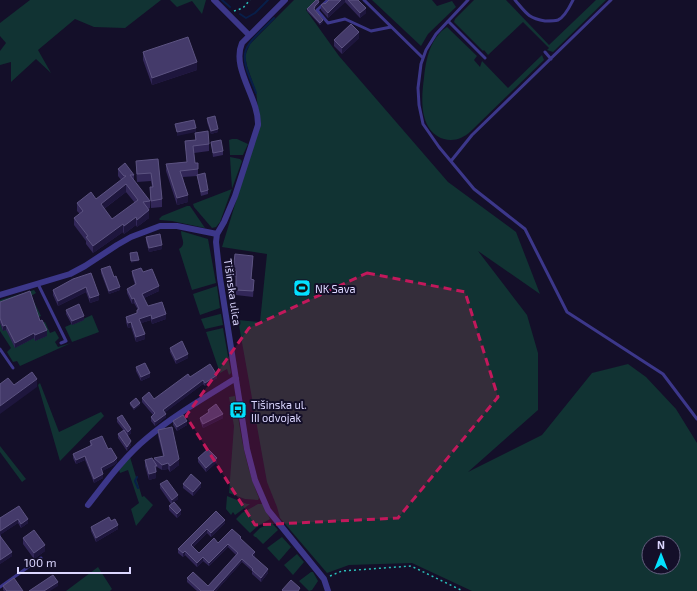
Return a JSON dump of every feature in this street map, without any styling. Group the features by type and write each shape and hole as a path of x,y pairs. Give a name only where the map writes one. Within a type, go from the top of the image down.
{"street":[{"path":"214,0 249,35"},
{"name":"Tišinska ulica","path":"284,0 242,43 238,56 257,111 258,125 235,196 217,234 216,242 220,278 247,449 255,480 268,510 324,579 328,591"},
{"path":"0,295 70,274 121,242 160,226 176,226 217,234"},
{"path":"88,505 127,457 147,438 236,378"}],"lane":[{"path":"328,0 317,10 328,23 346,20 371,31 391,27"},
{"path":"364,0 423,58"},
{"path":"468,0 436,34 423,58 418,88 419,105 423,124 450,161 474,189 525,229 567,312 663,374 697,419"},
{"path":"515,0 526,13 533,18 548,21 558,20 565,14 573,0"},
{"path":"450,161 472,135 611,0"},
{"path":"448,21 485,58"},
{"path":"545,52 551,58"},
{"path":"38,284 66,340 61,343"},
{"path":"0,349 13,368"},
{"path":"0,587 41,558"}],"path":[{"path":"228,14 242,8 250,0"},
{"path":"324,579 342,571 411,566 463,591"}],"highlighted area":[{"path":"367,273 465,292 498,397 398,518 255,525 186,416 249,328"}],"green space":[{"path":"30,0 161,0 125,28 94,27 75,19 38,50 51,73 36,59 11,82 11,62 0,65 0,51 6,43 0,36 0,23"},
{"path":"170,0 206,0 202,14 192,1 177,7"},
{"path":"294,0 316,0 306,10 339,56 448,182 516,232 540,294 478,251 527,315 538,353 538,410 468,472 542,435 592,373 628,364 646,377 676,409 697,443 697,591 472,591 412,563 349,565 327,573 280,518 267,482 238,320 260,322 267,254 222,247 260,123 256,92 245,56 250,44"},
{"path":"372,0 432,0 437,6 452,1 456,7 428,34 421,46"},
{"path":"474,0 506,0 549,45 596,0 606,0 553,52 547,50 549,48 523,22 488,55 454,22 455,19"},
{"path":"447,27 477,56 474,60 480,67 482,61 508,88 542,55 544,60 470,132 455,140 444,139 436,135 430,129 426,122 422,104 423,86 428,56 433,43 441,32"},
{"path":"237,139 248,144 243,155 230,155 229,140"},
{"path":"230,157 240,159 242,161 232,189"},
{"path":"232,189 220,222 216,227 212,228 193,204"},
{"path":"190,206 205,228 159,219 162,216"},
{"path":"181,231 208,239 216,283 192,290 179,249 183,245"},
{"path":"217,286 220,308 200,315 193,294"},
{"path":"34,290 36,293 31,296 41,316 39,317 38,325 45,322 50,333 55,331 59,338 55,342 58,347 71,343 20,366 17,361 13,362 7,352 11,348 0,331 0,323 3,331 0,300"},
{"path":"221,314 223,325 205,329 201,319"},
{"path":"92,315 99,332 72,342 65,327"},
{"path":"223,328 231,373 229,375 227,369 220,373 206,332"},
{"path":"40,383 59,432 101,412 104,416 60,461 38,385"},
{"path":"235,396 244,448 250,473 259,498 258,500 245,499 229,493 234,426 229,397"},
{"path":"0,446 26,479 22,482 0,452"},
{"path":"130,457 142,497 144,496 153,505 136,526 131,509 139,503 128,470 120,473 119,470"},
{"path":"227,496 250,504 235,515 233,512 231,515 226,509"},
{"path":"258,504 263,504 270,519 250,533 236,519 242,513"},
{"path":"271,523 278,530 263,544 253,535 260,528"},
{"path":"282,537 291,547 279,561 267,548"},
{"path":"297,554 304,562 293,575 284,565"},
{"path":"98,567 112,589 110,591 66,591"},
{"path":"313,572 318,581 312,590 309,591 299,581"}],"building":[{"path":"316,0 319,2 314,9 323,20 320,23 307,9"},
{"path":"329,0 341,0 328,13 321,5 324,3 325,4"},
{"path":"348,0 358,0 366,8 360,13"},
{"path":"351,24 359,32 342,48 334,40"},
{"path":"188,37 197,62 152,78 143,52"},
{"path":"215,116 218,129 211,131 207,118"},
{"path":"194,120 196,128 177,132 175,124"},
{"path":"208,131 209,144 193,146 195,163 198,163 198,169 180,171 188,195 177,198 166,164 187,162 185,141 196,140 195,133"},
{"path":"221,140 223,151 213,153 211,142"},
{"path":"158,159 162,199 151,201 150,187 153,187 151,173 137,174 136,161"},
{"path":"125,163 134,175 130,175 150,201 143,202 149,210 137,220 136,217 124,226 123,224 93,246 86,237 88,236 74,218 83,211 77,203 91,192 96,199 126,176 124,176 118,169","holes":["126,184 138,200 112,219 101,204"]},
{"path":"205,173 208,190 201,192 197,175"},
{"path":"160,234 162,245 149,248 146,237"},
{"path":"137,252 139,260 131,261 130,253"},
{"path":"235,254 253,256 251,279 254,280 253,291 236,290 236,271 233,271"},
{"path":"110,266 120,287 109,291 101,269"},
{"path":"141,268 143,272 152,269 159,286 142,294 148,306 162,302 166,314 152,319 151,315 139,319 145,334 136,337 131,322 128,323 126,317 137,313 137,310 139,309 134,298 132,299 127,289 136,284 132,271"},
{"path":"91,273 99,295 90,298 86,287 58,301 53,290 73,279"},
{"path":"30,291 40,321 42,320 47,330 35,335 34,333 15,343 6,325 3,326 0,318 0,302"},
{"path":"79,304 84,316 72,321 66,310"},
{"path":"182,341 188,354 176,360 170,348"},
{"path":"145,363 150,373 141,377 136,367"},
{"path":"210,364 217,375 205,383 203,380 163,410 166,414 155,422 151,417 155,413 142,398 149,392 154,399 188,374 190,377"},
{"path":"32,372 37,379 0,406 0,384 8,378 14,385"},
{"path":"136,398 140,403 134,408 130,403"},
{"path":"216,404 223,414 203,424 200,418 209,412 208,410"},
{"path":"122,415 131,429 128,432 117,418"},
{"path":"183,415 187,421 177,427 173,421"},
{"path":"172,427 179,459 170,466 168,463 162,465 154,458 164,456 158,430"},
{"path":"124,430 131,441 127,447 118,434"},
{"path":"102,436 108,449 111,448 117,458 101,468 103,474 94,479 85,456 76,460 73,454 92,445 90,441"},
{"path":"208,449 217,458 206,468 198,458"},
{"path":"152,458 157,466 155,466 156,472 149,474 145,460"},
{"path":"191,474 201,483 193,492 183,484"},
{"path":"167,480 178,495 172,500 160,484"},
{"path":"174,502 181,510 177,514 169,506"},
{"path":"19,506 28,519 21,524 18,519 0,531 0,518"},
{"path":"216,511 225,520 211,533 207,529 191,545 199,553 214,538 218,543 232,529 255,552 252,555 268,569 261,578 242,559 213,591 201,591 187,578 193,572 208,586 238,553 228,544 209,563 203,557 197,563 185,551 183,553 178,549"},
{"path":"109,517 111,521 115,519 118,525 96,538 91,527"},
{"path":"34,530 45,545 34,553 23,538"},
{"path":"0,536 12,552 0,560"},
{"path":"53,575 58,582 44,591 29,591"},
{"path":"14,578 23,591 7,591 3,586"},
{"path":"291,580 300,588 298,591 283,591 282,590"}],"waterway":[{"path":"222,0 230,7"},
{"path":"240,14 246,18 255,13 268,0"},
{"path":"256,93 245,63 246,49 274,18"},
{"path":"137,477 135,481 138,488"}],"place":[{"name":"NK Sava","path":"302,288"},
{"name":"Tišinska ul. III odvojak","path":"238,410"}]}
